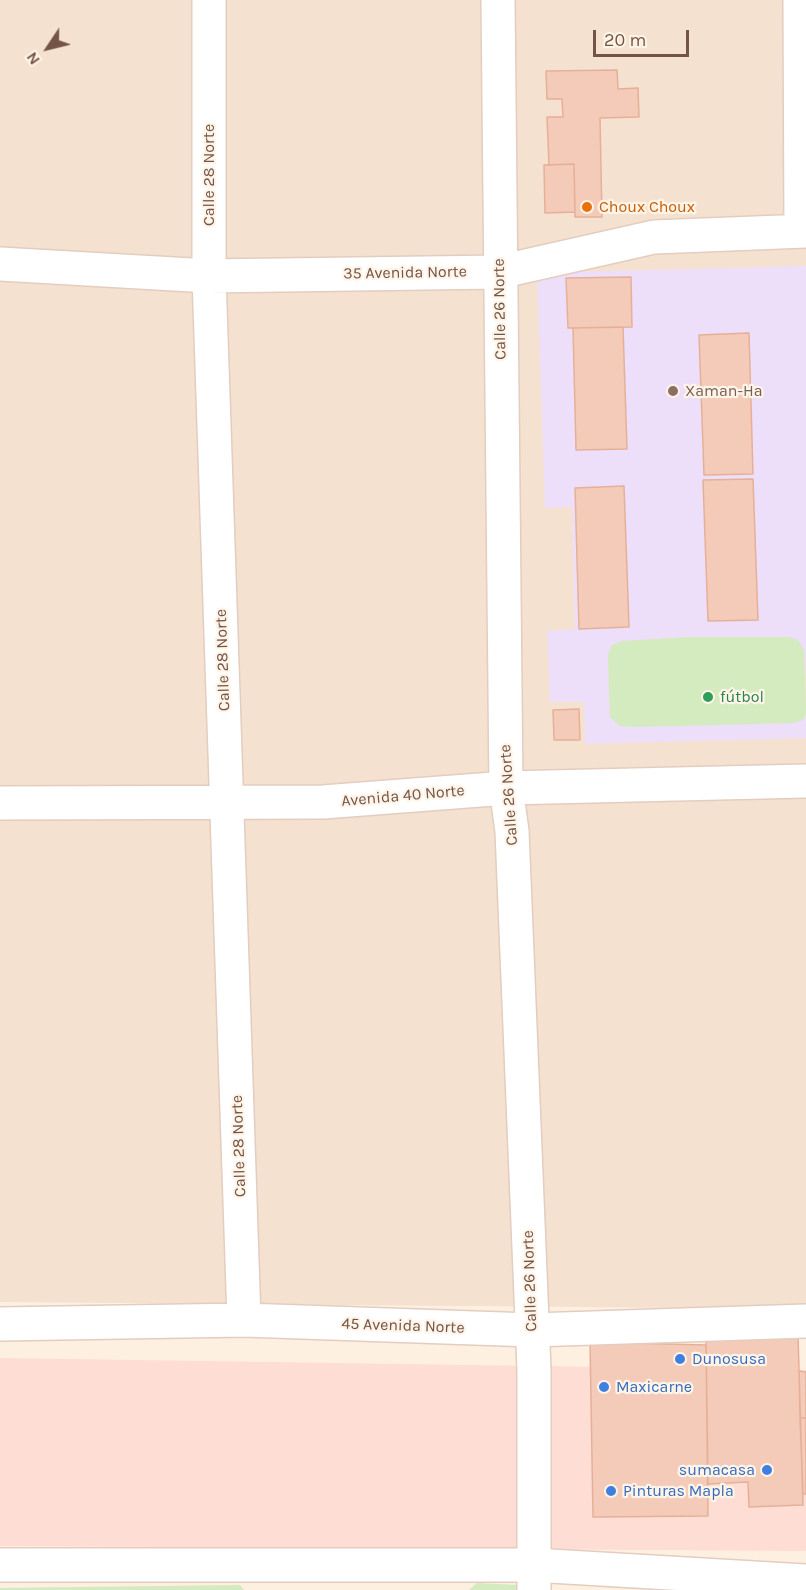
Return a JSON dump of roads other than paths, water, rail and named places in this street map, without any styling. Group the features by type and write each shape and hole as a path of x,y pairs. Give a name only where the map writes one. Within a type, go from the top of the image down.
{"street":[{"name":"Calle 28 Norte","path":"209,0 209,276 244,1320"},
{"name":"Calle 26 Norte","path":"498,0 506,788 512,831 532,1330 534,1577"},
{"path":"800,0 804,231"},
{"name":"35 Avenida Norte","path":"0,264 209,276 499,272 654,237 804,231"},
{"name":"Avenida 40 Norte","path":"0,803 323,802 506,788 806,782"},
{"name":"45 Avenida Norte","path":"0,1324 244,1320 532,1330 806,1321"},
{"path":"0,1565 806,1581"}],"place":[{"name":"Choux Choux","path":"587,207"},
{"name":"Xaman-Ha","path":"673,391"},
{"name":"fútbol","path":"708,697"},
{"name":"Dunosusa","path":"680,1359"},
{"name":"Maxicarne","path":"604,1387"},
{"name":"sumacasa","path":"767,1470"},
{"name":"Pinturas Mapla","path":"611,1491"}]}
